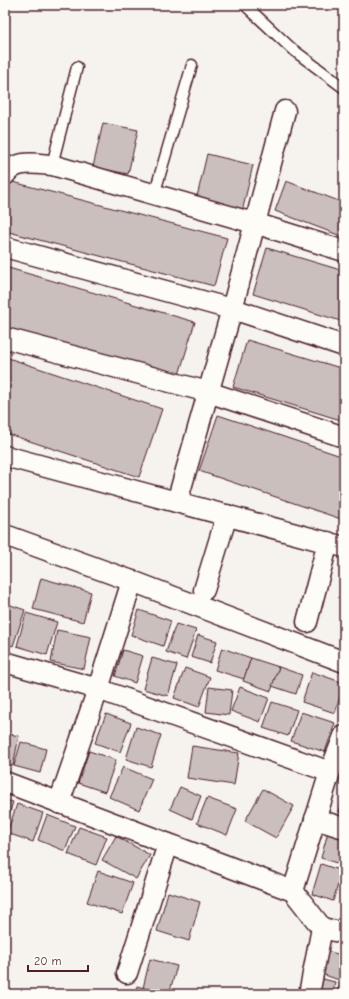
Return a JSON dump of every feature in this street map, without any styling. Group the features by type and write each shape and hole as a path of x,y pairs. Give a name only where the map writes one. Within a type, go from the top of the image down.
{"street":[{"path":"177,502 200,425 285,112"},
{"path":"5,175 15,166 23,164 52,165 344,251"},
{"path":"5,247 232,309 344,346"},
{"path":"5,338 208,392 344,438"},
{"path":"5,456 336,545 307,622"},
{"path":"204,590 227,515"},
{"path":"5,535 132,581 344,662"},
{"path":"59,803 132,581"},
{"path":"5,662 98,688 330,772"},
{"path":"293,891 330,772 344,736"},
{"path":"5,782 293,891 322,928 344,933"},
{"path":"316,819 344,828"},
{"path":"127,973 168,844"},
{"path":"309,994 322,928"}],"lane":[{"path":"245,5 292,49 344,88"},
{"path":"154,195 192,65"},
{"path":"52,165 77,67"}],"building":[{"path":"103,123 138,130 128,174 93,167"},
{"path":"207,154 253,165 242,212 196,201"},
{"path":"9,181 227,238 214,286 5,231 5,196"},
{"path":"286,181 344,203 344,227 341,236 275,211"},
{"path":"267,248 344,271 344,322 253,294"},
{"path":"5,267 195,322 178,378 5,328"},
{"path":"247,340 344,369 344,421 233,387"},
{"path":"5,357 162,409 139,477 5,433"},
{"path":"218,415 344,457 344,520 199,471"},
{"path":"41,578 91,592 83,622 33,609"},
{"path":"5,603 25,610 13,646 5,643"},
{"path":"139,610 171,621 163,646 131,635"},
{"path":"26,613 57,622 47,655 17,646"},
{"path":"176,624 196,630 186,659 166,652"},
{"path":"57,630 91,637 84,669 51,662"},
{"path":"198,635 217,641 210,663 191,657"},
{"path":"222,648 251,658 244,679 215,670"},
{"path":"123,650 143,656 135,683 115,676"},
{"path":"152,658 177,665 168,696 143,689"},
{"path":"251,658 279,667 271,691 243,681"},
{"path":"279,667 302,675 296,694 272,686"},
{"path":"185,668 210,677 199,707 174,698"},
{"path":"312,672 344,683 335,713 302,702"},
{"path":"209,687 232,690 229,715 206,712"},
{"path":"240,687 269,698 260,722 231,711"},
{"path":"272,702 297,710 288,736 263,728"},
{"path":"301,712 335,723 325,752 291,741"},
{"path":"106,714 131,723 120,752 95,743"},
{"path":"136,727 161,735 151,767 126,759"},
{"path":"5,733 19,736 13,766 5,764"},
{"path":"21,742 46,749 40,773 14,766"},
{"path":"192,746 239,753 234,785 187,778"},
{"path":"89,751 116,760 105,792 78,783"},
{"path":"123,767 152,779 139,810 109,797"},
{"path":"180,787 201,796 192,819 170,809"},
{"path":"263,789 294,806 276,838 245,821"},
{"path":"344,796 344,814 339,812"},
{"path":"207,798 237,809 227,835 197,823"},
{"path":"5,800 13,802 5,829"},
{"path":"17,804 43,813 33,842 7,833"},
{"path":"47,815 75,826 65,851 38,840"},
{"path":"79,827 107,837 96,865 68,854"},
{"path":"328,832 344,836 343,865 321,858"},
{"path":"116,836 150,855 136,879 102,860"},
{"path":"321,864 342,871 333,901 312,894"},
{"path":"98,871 133,883 122,914 87,902"},
{"path":"344,878 344,905 339,904"},
{"path":"168,892 200,902 189,941 157,931"},
{"path":"327,951 344,956 344,975 342,981 319,973"},
{"path":"150,959 177,966 169,994 143,988"},
{"path":"323,979 335,982 332,994 319,994"},
{"path":"340,985 344,986 344,994 337,994"},
{"path":"137,986 163,993 163,994 135,994"}]}
